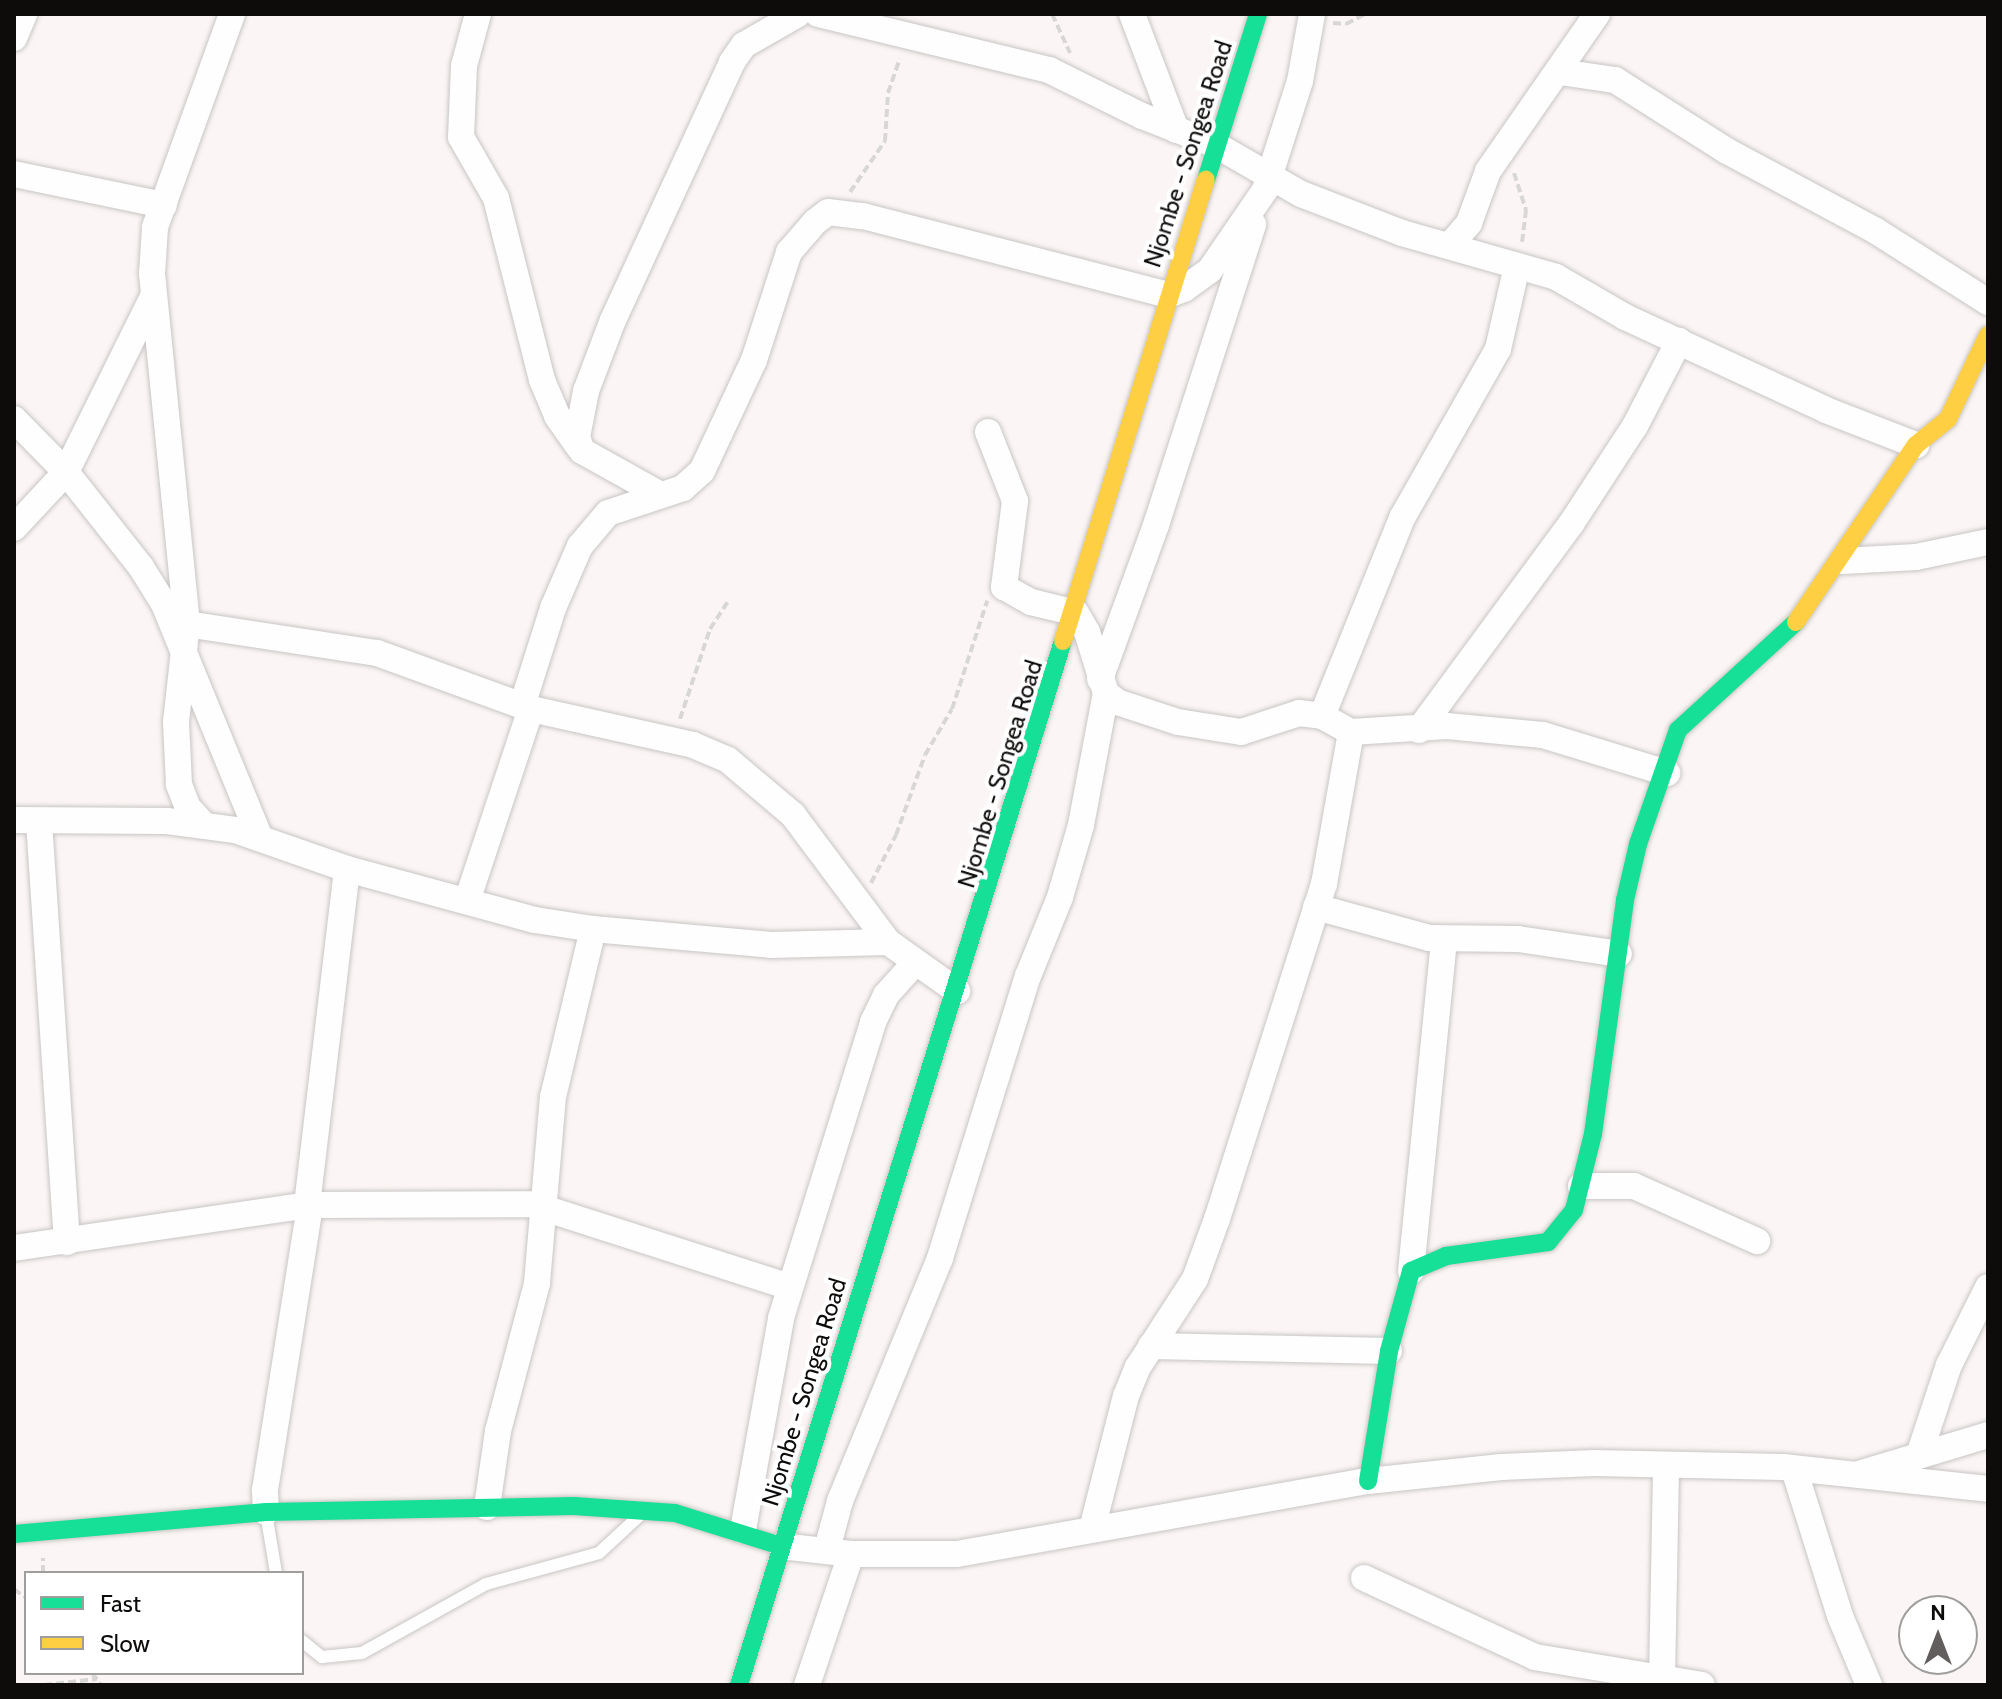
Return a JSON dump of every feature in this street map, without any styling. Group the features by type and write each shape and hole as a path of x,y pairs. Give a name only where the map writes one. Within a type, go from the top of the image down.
{"main road":[{"name":"Njombe - Songea Road","path":"739,1685 1076,613 1168,295 1258,14"},
{"path":"1368,1481 1389,1351 1411,1271 1446,1256 1548,1242 1574,1210 1581,1186 1638,844 1667,773 1678,730 1781,639 1843,561 1916,445 1948,419 1988,335"},
{"path":"14,1534 266,1512 487,1507 643,1510 743,1530 781,1546"}],"street":[{"path":"14,38 24,14"},
{"path":"232,14 155,227 153,297 185,637 216,740 259,836"},
{"path":"478,14 464,66 461,137 507,228 542,380 557,416 582,451 661,495"},
{"path":"582,451 578,425 613,320 723,78 744,45 798,14"},
{"path":"818,14 908,39 1020,60 1216,145 1301,194 1402,233 1451,244 1556,277 1679,341 1916,445"},
{"path":"1132,14 1176,130"},
{"path":"807,1685 839,1552 840,1501 940,1258 1028,976 1060,897 1081,825 1103,686 1255,209 1271,176 1300,81 1312,14"},
{"path":"1451,244 1469,223 1488,171 1560,72 1597,14"},
{"path":"1560,72 1615,80 1727,151 1876,231 1988,302"},
{"path":"14,174 164,205"},
{"path":"1187,242 1255,209"},
{"path":"467,901 553,608 590,531 608,513 683,488 702,471 754,360 789,252 828,212 863,216 1168,295 1210,270 1255,209"},
{"path":"1322,716 1402,518 1498,349 1517,266"},
{"path":"14,528 66,472 153,297"},
{"path":"1419,730 1571,524 1635,426 1679,341"},
{"path":"14,419 66,472 141,567 185,637 176,722 179,784 188,808 205,826"},
{"path":"988,432 1015,501 1013,539 1002,577 1013,595 1076,613 1087,632 1103,686 1178,722 1241,732 1299,713 1322,716 1351,732 1447,726 1543,735 1667,773"},
{"path":"1843,561 1916,557 1988,542"},
{"path":"185,637 377,653 526,708 675,741 728,760 763,786 793,815 888,942 913,965 957,991"},
{"path":"1092,1529 1126,1396 1151,1346 1195,1279 1316,907 1351,732"},
{"path":"67,1242 27,820 205,826 259,836 347,869 467,901 593,929 771,945 888,942"},
{"path":"266,1512 268,1464 309,1205 347,869"},
{"path":"1316,907 1444,940 1518,939 1619,954"},
{"path":"487,1507 498,1431 537,1283 553,1097 593,929"},
{"path":"1411,1271 1444,940"},
{"path":"743,1530 773,1347 790,1287 873,1022 886,995 913,965"},
{"path":"1581,1186 1634,1186 1757,1241"},
{"path":"14,1248 309,1205 545,1206 790,1287"},
{"path":"1920,1452 1943,1379 1988,1287"},
{"path":"1151,1346 1389,1351"},
{"path":"1855,1475 1920,1452 1988,1435"},
{"path":"781,1546 839,1552 957,1554 1368,1481 1501,1467 1666,1465 1794,1469 1988,1489"},
{"path":"1662,1679 1666,1465"},
{"path":"1794,1469 1840,1616 1869,1685"},
{"path":"1364,1578 1535,1657 1702,1685"}],"lane":[{"path":"304,1643 322,1657 362,1653 486,1584 599,1553 643,1510"},
{"path":"266,1512 276,1571"}],"path":[{"path":"1312,14 1346,24 1365,14"},
{"path":"828,212 882,150 888,93 908,39"},
{"path":"1500,156 1513,171 1526,210 1517,266"},
{"path":"856,900 882,869 925,755 952,709 982,611 1002,577"},
{"path":"675,741 710,629 728,601"},
{"path":"94,1675 101,1685"},
{"path":"44,1685 97,1679"}],"traffic: fast":[{"path":"1206,180 1258,14"},
{"path":"1368,1481 1389,1351 1411,1271 1446,1256 1548,1242 1574,1210 1593,1134 1625,900 1638,844 1678,730 1796,622"},
{"path":"739,1685 1063,641"},
{"path":"14,1534 266,1512 574,1506 675,1513 781,1546"}],"traffic: slow":[{"path":"1063,641 1206,180"},
{"path":"1796,622 1916,445 1948,419 1988,335"}]}
